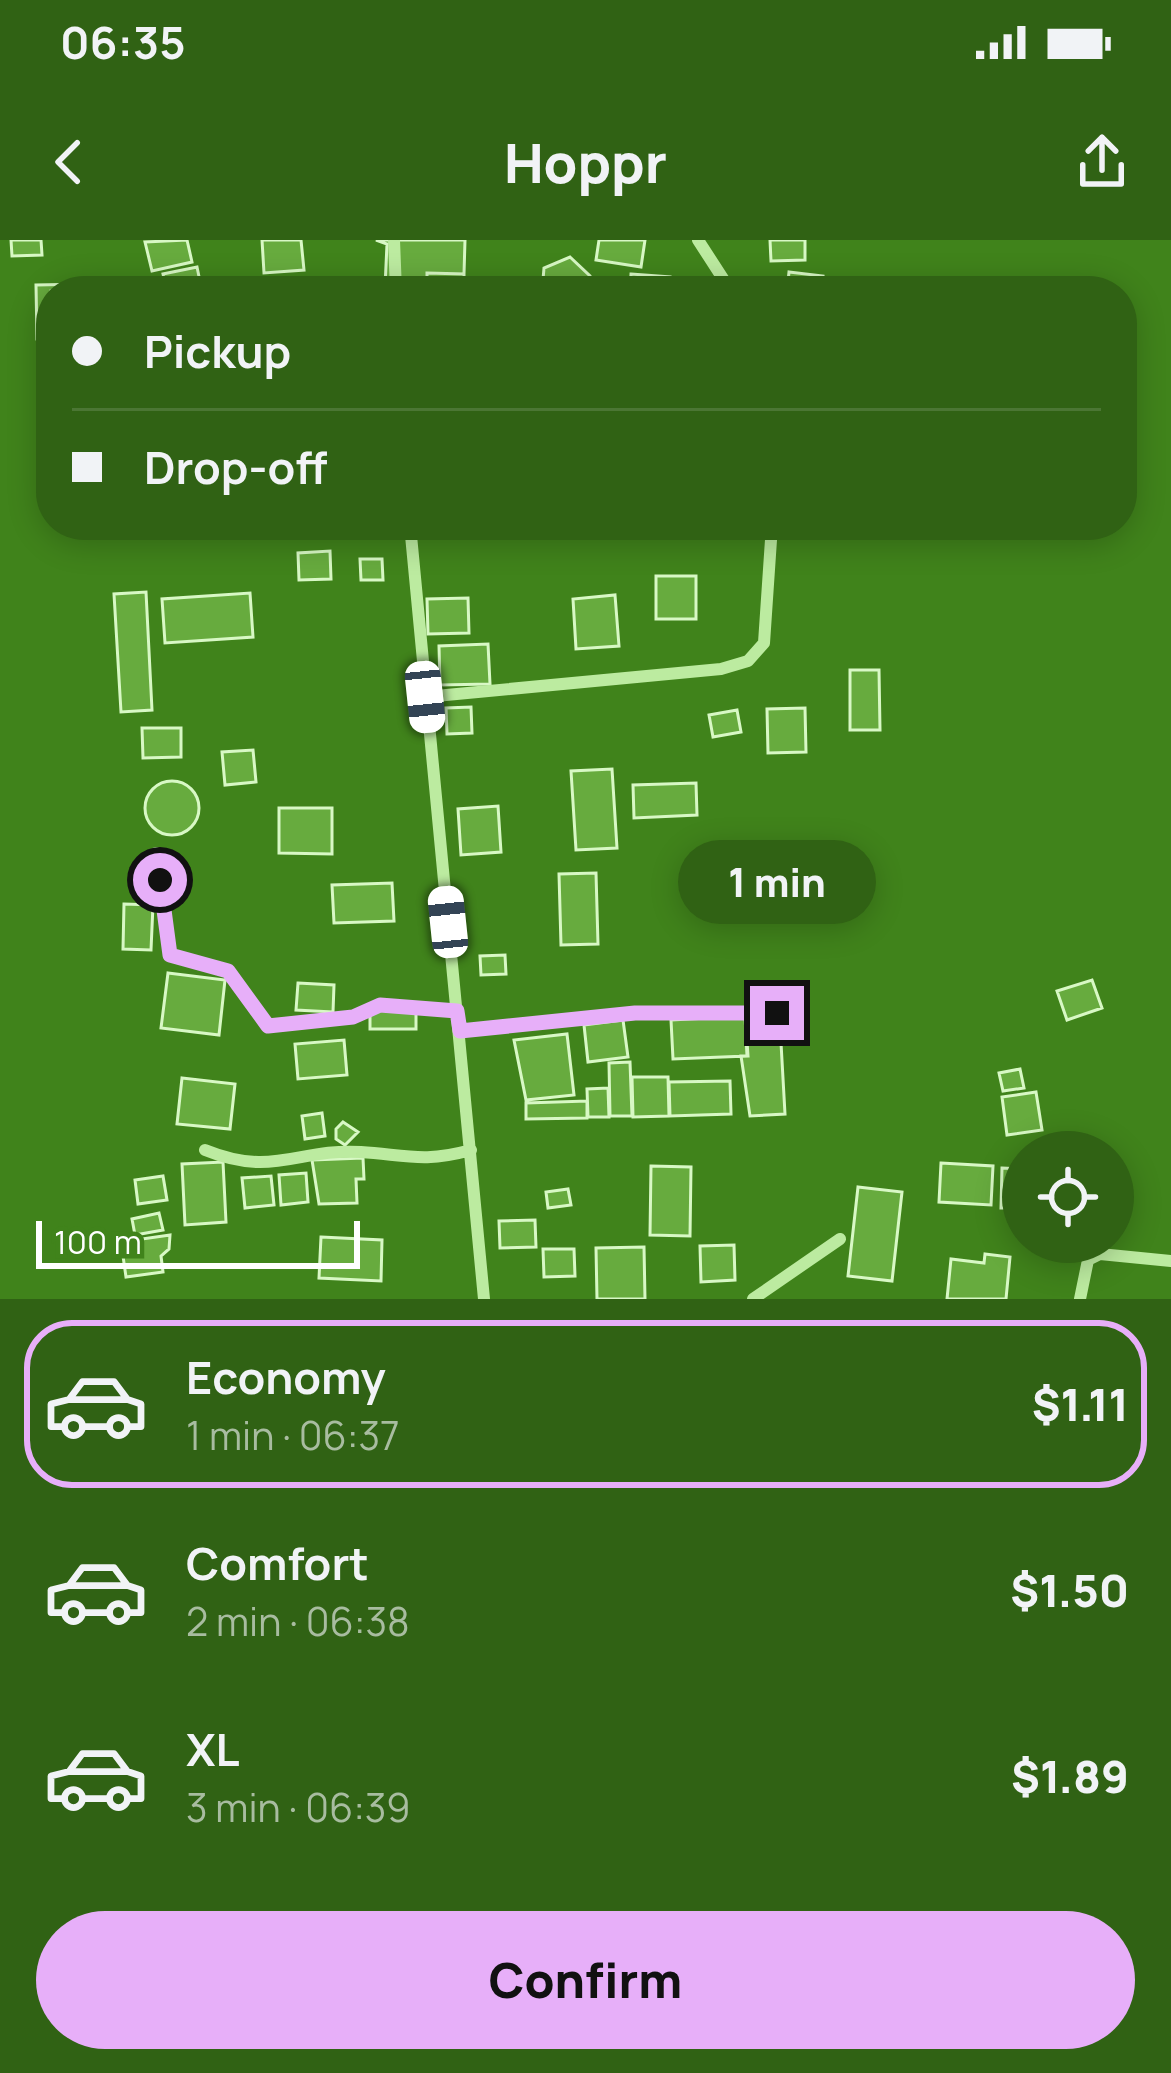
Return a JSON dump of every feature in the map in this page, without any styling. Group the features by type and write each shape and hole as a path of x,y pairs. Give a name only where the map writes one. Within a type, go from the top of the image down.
{"street":[{"path":"394,240 395,276"},
{"path":"698,240 721,276"},
{"path":"411,540 484,1299"},
{"path":"425,697 722,669 748,661 764,643 771,540"},
{"path":"156,853 170,955 228,971 268,1026 353,1017 380,1005 457,1011"},
{"path":"460,1031 635,1013 777,1013"},
{"path":"205,1150 254,1163 362,1152 421,1162 471,1150"},
{"path":"753,1299 840,1239"},
{"path":"1080,1299 1088,1260 1100,1254 1171,1261"}],"building":[{"path":"11,240 41,240 42,255 12,256"},
{"path":"187,240 192,262 152,271 145,242"},
{"path":"262,240 301,240 304,270 264,273"},
{"path":"376,240 465,240 464,274 386,276 387,244"},
{"path":"599,240 645,240 641,267 596,260"},
{"path":"770,240 805,240 805,260 771,261"},
{"path":"570,257 590,276 543,276 544,268"},
{"path":"197,267 199,276 163,276"},
{"path":"427,273 464,274 464,276"},
{"path":"330,551 331,579 299,580 298,553"},
{"path":"360,559 382,559 383,580 361,580"},
{"path":"656,576 696,576 696,619 656,619"},
{"path":"146,592 152,710 121,712 114,594"},
{"path":"250,593 253,637 165,643 162,599"},
{"path":"615,595 619,646 576,649 573,599"},
{"path":"468,598 469,633 428,634 427,599"},
{"path":"488,644 490,684 440,685 439,646"},
{"path":"850,670 879,670 880,730 850,730"},
{"path":"471,707 472,733 447,734 446,708"},
{"path":"805,708 806,752 768,753 767,709"},
{"path":"737,710 741,732 713,737 709,715"},
{"path":"142,728 181,728 181,757 143,758"},
{"path":"253,750 256,782 225,785 222,752"},
{"path":"612,769 617,848 576,850 571,771"},
{"path":"172,781 191,789 199,808 191,827 172,835 153,827 145,808 153,789"},
{"path":"696,783 697,815 634,818 633,785"},
{"path":"498,806 501,852 461,855 458,809"},
{"path":"279,808 332,808 332,854 279,853"},
{"path":"596,873 598,944 561,945 559,874"},
{"path":"823,877 831,908 793,917 785,886"},
{"path":"392,883 394,921 334,923 332,885"},
{"path":"124,904 153,905 151,950 123,949"},
{"path":"505,955 506,974 481,975 480,956"},
{"path":"168,973 225,980 219,1035 161,1028"},
{"path":"1092,980 1102,1008 1067,1020 1057,991"},
{"path":"298,983 334,985 333,1012 296,1010"},
{"path":"370,1010 416,1010 416,1029 370,1029"},
{"path":"745,1016 747,1056 673,1059 671,1020"},
{"path":"623,1020 628,1057 588,1062 584,1025"},
{"path":"780,1025 785,1114 750,1116 741,1056 748,1056 746,1027"},
{"path":"567,1034 574,1095 526,1100 514,1040"},
{"path":"344,1040 347,1075 298,1079 295,1044"},
{"path":"630,1062 632,1116 610,1116 609,1063"},
{"path":"1020,1069 1024,1088 1003,1091 999,1073"},
{"path":"632,1077 668,1077 669,1116 633,1117"},
{"path":"182,1078 235,1084 230,1129 177,1124"},
{"path":"730,1081 731,1114 670,1116 669,1082"},
{"path":"608,1088 609,1117 588,1117 587,1089"},
{"path":"1036,1092 1042,1130 1006,1131 1002,1097"},
{"path":"587,1101 587,1118 526,1119 526,1103"},
{"path":"322,1113 325,1136 305,1139 302,1116"},
{"path":"343,1122 358,1132 345,1145 336,1139 336,1129"},
{"path":"363,1158 364,1179 356,1179 357,1203 319,1204 312,1160"},
{"path":"223,1162 226,1222 185,1225 182,1164"},
{"path":"941,1163 993,1166 991,1205 939,1202"},
{"path":"651,1166 691,1167 690,1236 650,1235"},
{"path":"306,1173 308,1202 281,1205 279,1175"},
{"path":"163,1176 167,1200 138,1204 135,1180"},
{"path":"271,1176 274,1205 245,1208 242,1178"},
{"path":"858,1187 902,1192 892,1281 848,1276"},
{"path":"568,1189 571,1205 548,1208 546,1192"},
{"path":"159,1213 163,1230 135,1235 132,1219"},
{"path":"535,1220 536,1247 500,1248 499,1221"},
{"path":"170,1235 169,1249 161,1256 163,1272 126,1277 121,1242"},
{"path":"321,1237 382,1240 381,1281 319,1278"},
{"path":"734,1245 735,1280 701,1282 700,1246"},
{"path":"644,1247 645,1299 597,1299 596,1248"},
{"path":"543,1249 574,1249 575,1276 544,1277"},
{"path":"985,1254 1002,1256 1002,1263 1009,1263 1006,1299 947,1299 951,1259 984,1263"}],"route":[{"path":"160,880 170,955 188,964 228,971 268,1026 353,1017 380,1005 457,1011 460,1031 635,1013 777,1013"}]}
